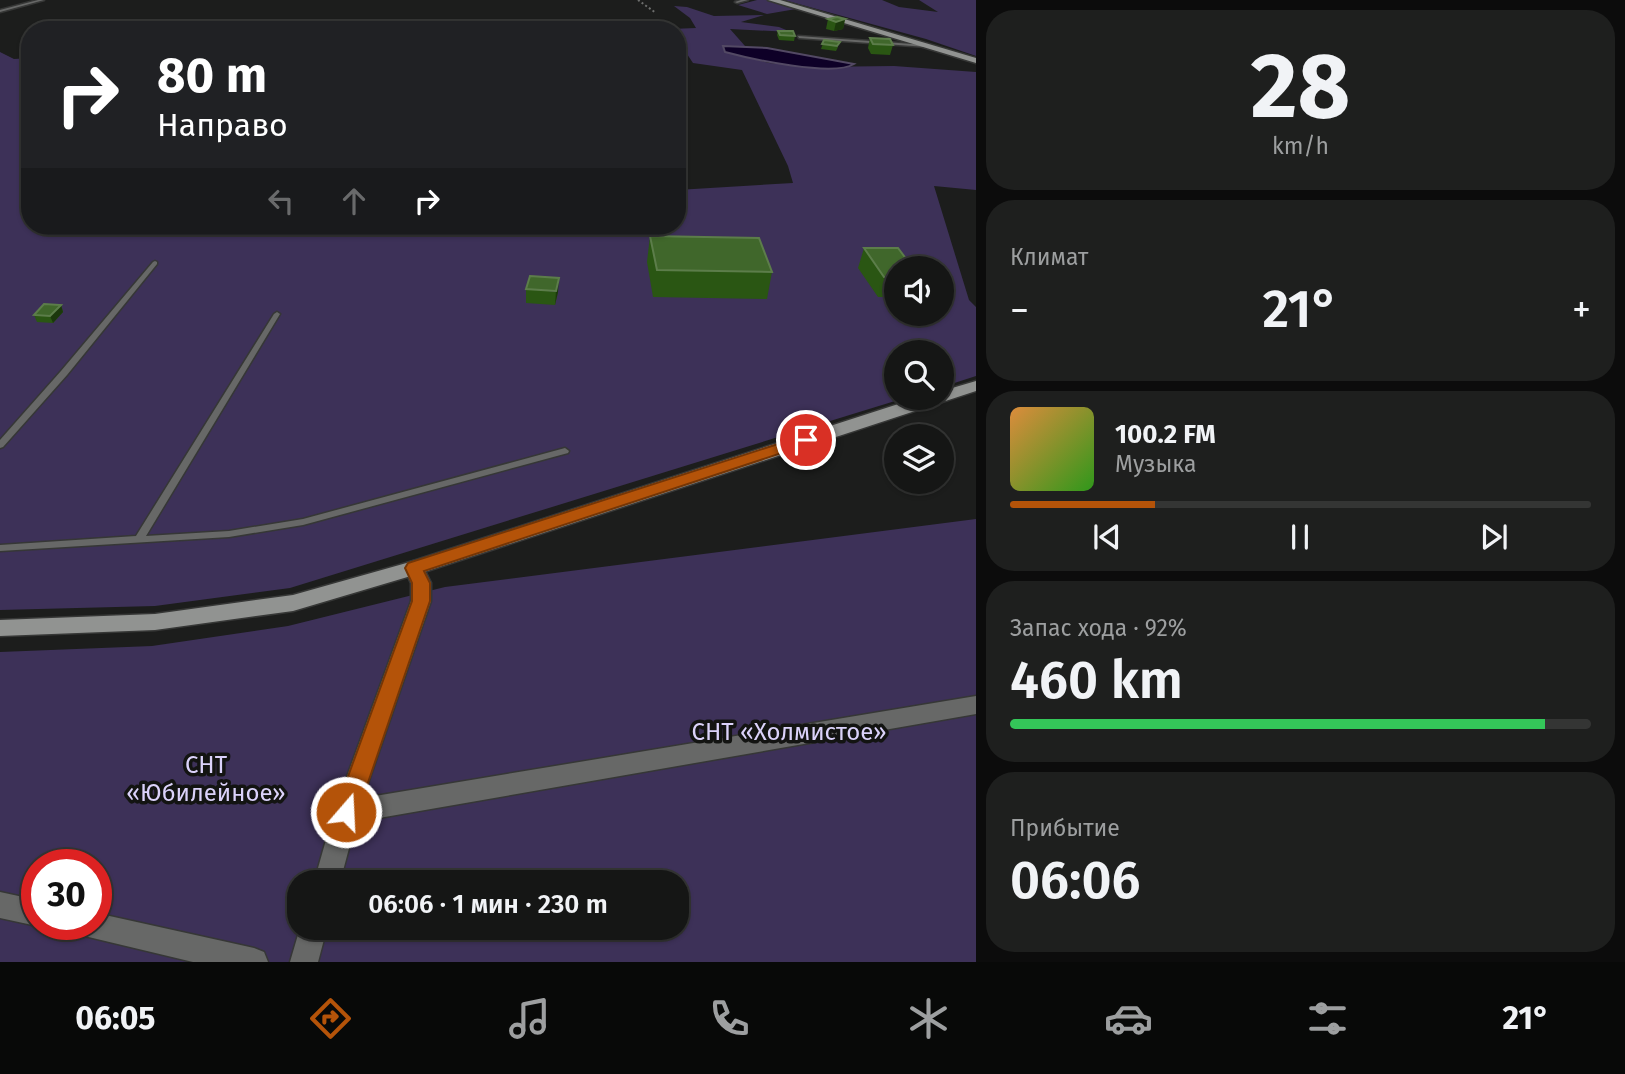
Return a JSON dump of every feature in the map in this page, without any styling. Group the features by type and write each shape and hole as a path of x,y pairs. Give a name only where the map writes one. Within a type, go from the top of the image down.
{"main road":[{"path":"772,0 976,61"},
{"path":"954,392 976,386"},
{"path":"0,628 155,622 293,603 414,568 896,410"}],"street":[{"path":"330,870 346,812 421,601 421,583 414,568"},
{"path":"346,812 976,705"},
{"path":"0,905 21,910"},
{"path":"112,930 254,962"},
{"path":"304,962 310,940"}],"lane":[{"path":"0,10 42,0"},
{"path":"737,2 746,0"},
{"path":"799,37 929,46"},
{"path":"0,445 155,263"},
{"path":"139,540 276,314"},
{"path":"0,548 229,534 303,522 565,451"}],"path":[{"path":"638,0 656,13"}],"green space":[{"path":"767,0 796,9 767,14 738,5"},
{"path":"784,0 882,0 899,7 938,12 919,0 976,0 976,56 926,39"},
{"path":"674,6 687,7 714,16 764,15 741,22 779,27 791,32 730,29 745,46 723,47 725,52 769,63 813,67 894,66 976,72 976,190 934,186 969,300 976,307 976,376 954,383 954,340 884,340 884,404 290,588 155,606 0,610 0,52 14,59 21,59 21,235 686,235 686,189 793,183 788,166 742,70 693,63 686,52 686,28 696,28 690,18"},
{"name":"СНТ «Холмистое»","path":"976,519 976,962 0,962 0,652 152,646 288,626 445,587"}],"shaded area":[{"path":"723,46 767,48 854,64 843,68 811,68 725,52"}],"building":[{"path":"828,19 845,19 836,22"},
{"path":"778,31 793,31 795,36 780,35"},
{"path":"870,38 890,39 893,45 873,44"},
{"path":"824,40 840,42 837,46 822,44"},
{"path":"650,236 759,238 772,272 657,270"},
{"path":"864,248 898,248 904,256 884,256 884,277"},
{"path":"530,276 559,278 556,291 526,289"},
{"path":"44,304 61,305 50,316 34,315"}],"route":[{"path":"346,812 421,601 421,583 414,568 806,440"}],"park label":[{"name":"СНТ «Юбилейное»","path":"206,779"}]}
